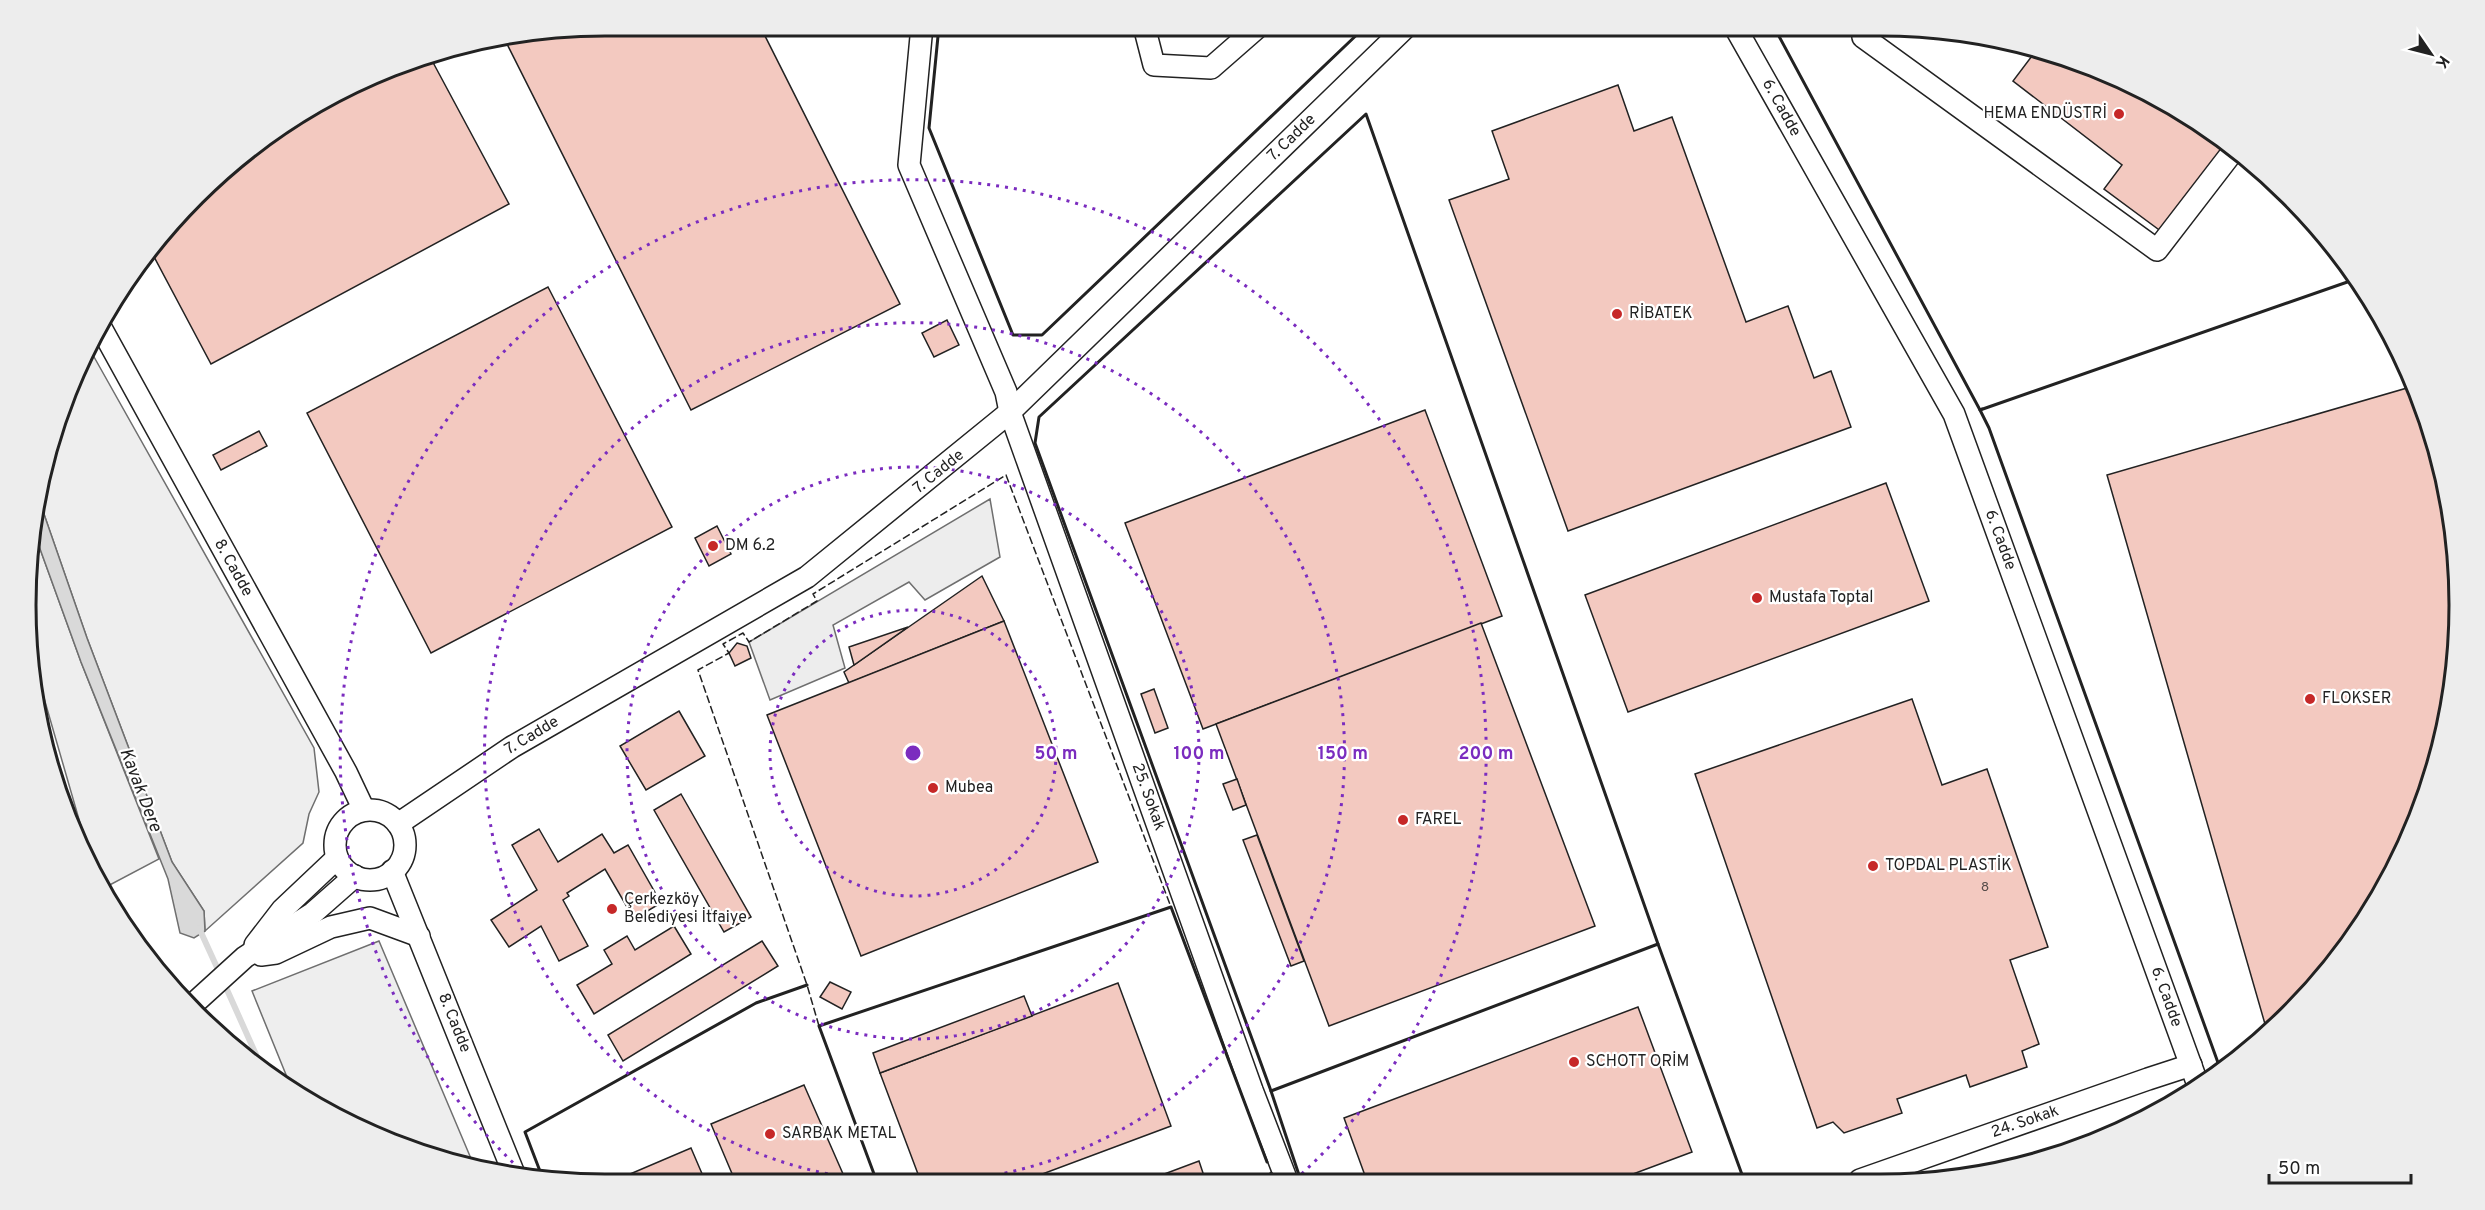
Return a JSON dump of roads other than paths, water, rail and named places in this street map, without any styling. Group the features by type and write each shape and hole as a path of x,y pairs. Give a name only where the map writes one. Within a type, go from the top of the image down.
{"street":[{"name":"25. Sokak","path":"921,36 909,165 1006,392 1010,412 1252,1090 1284,1174"},
{"path":"1147,36 1154,65 1211,68 1248,36"},
{"name":"7. Cadde","path":"398,824 512,747 807,578 1010,412 1397,36"},
{"name":"6. Cadde","path":"1740,36 1954,414 2195,1075"},
{"path":"1864,36 2157,250 2230,157"},
{"name":"8. Cadde","path":"105,334 346,772 364,810"},
{"path":"364,810 381,811 398,824 405,845 400,862 392,871 381,878 372,880 347,872 337,858 335,840 342,824 348,818 364,810"},
{"path":"245,957 282,910 337,858"},
{"name":"8. Cadde","path":"392,871 511,1166"},
{"path":"197,1001 245,957 314,913 355,876"},
{"path":"245,957 276,953 332,927 370,918 419,936"},
{"name":"24. Sokak","path":"1879,1174 2195,1075"}],"water":[{"path":"44,514 87,638 172,862 204,911 205,931 194,938 180,933 168,879 81,662 39,547"}],"waterway":[{"name":"Kavak Dere","path":"199,928 220,974"},
{"name":"Kavak Dere","path":"224,983 255,1053"}],"place":[{"name":"HEMA ENDÜSTRİ","path":"2119,114"},
{"name":"RİBATEK","path":"1617,314"},
{"name":"DM 6.2","path":"713,546"},
{"name":"Mustafa Toptal","path":"1757,598"},
{"name":"FLOKSER","path":"2310,699"},
{"name":"Mubea","path":"933,788"},
{"name":"FAREL","path":"1403,820"},
{"name":"TOPDAL PLASTİK","path":"1873,866"},
{"name":"Çerkezköy Belediyesi İtfaiye","path":"612,909"},
{"name":"SCHOTT ORİM","path":"1574,1062"},
{"name":"SARBAK METAL","path":"770,1134"}]}
